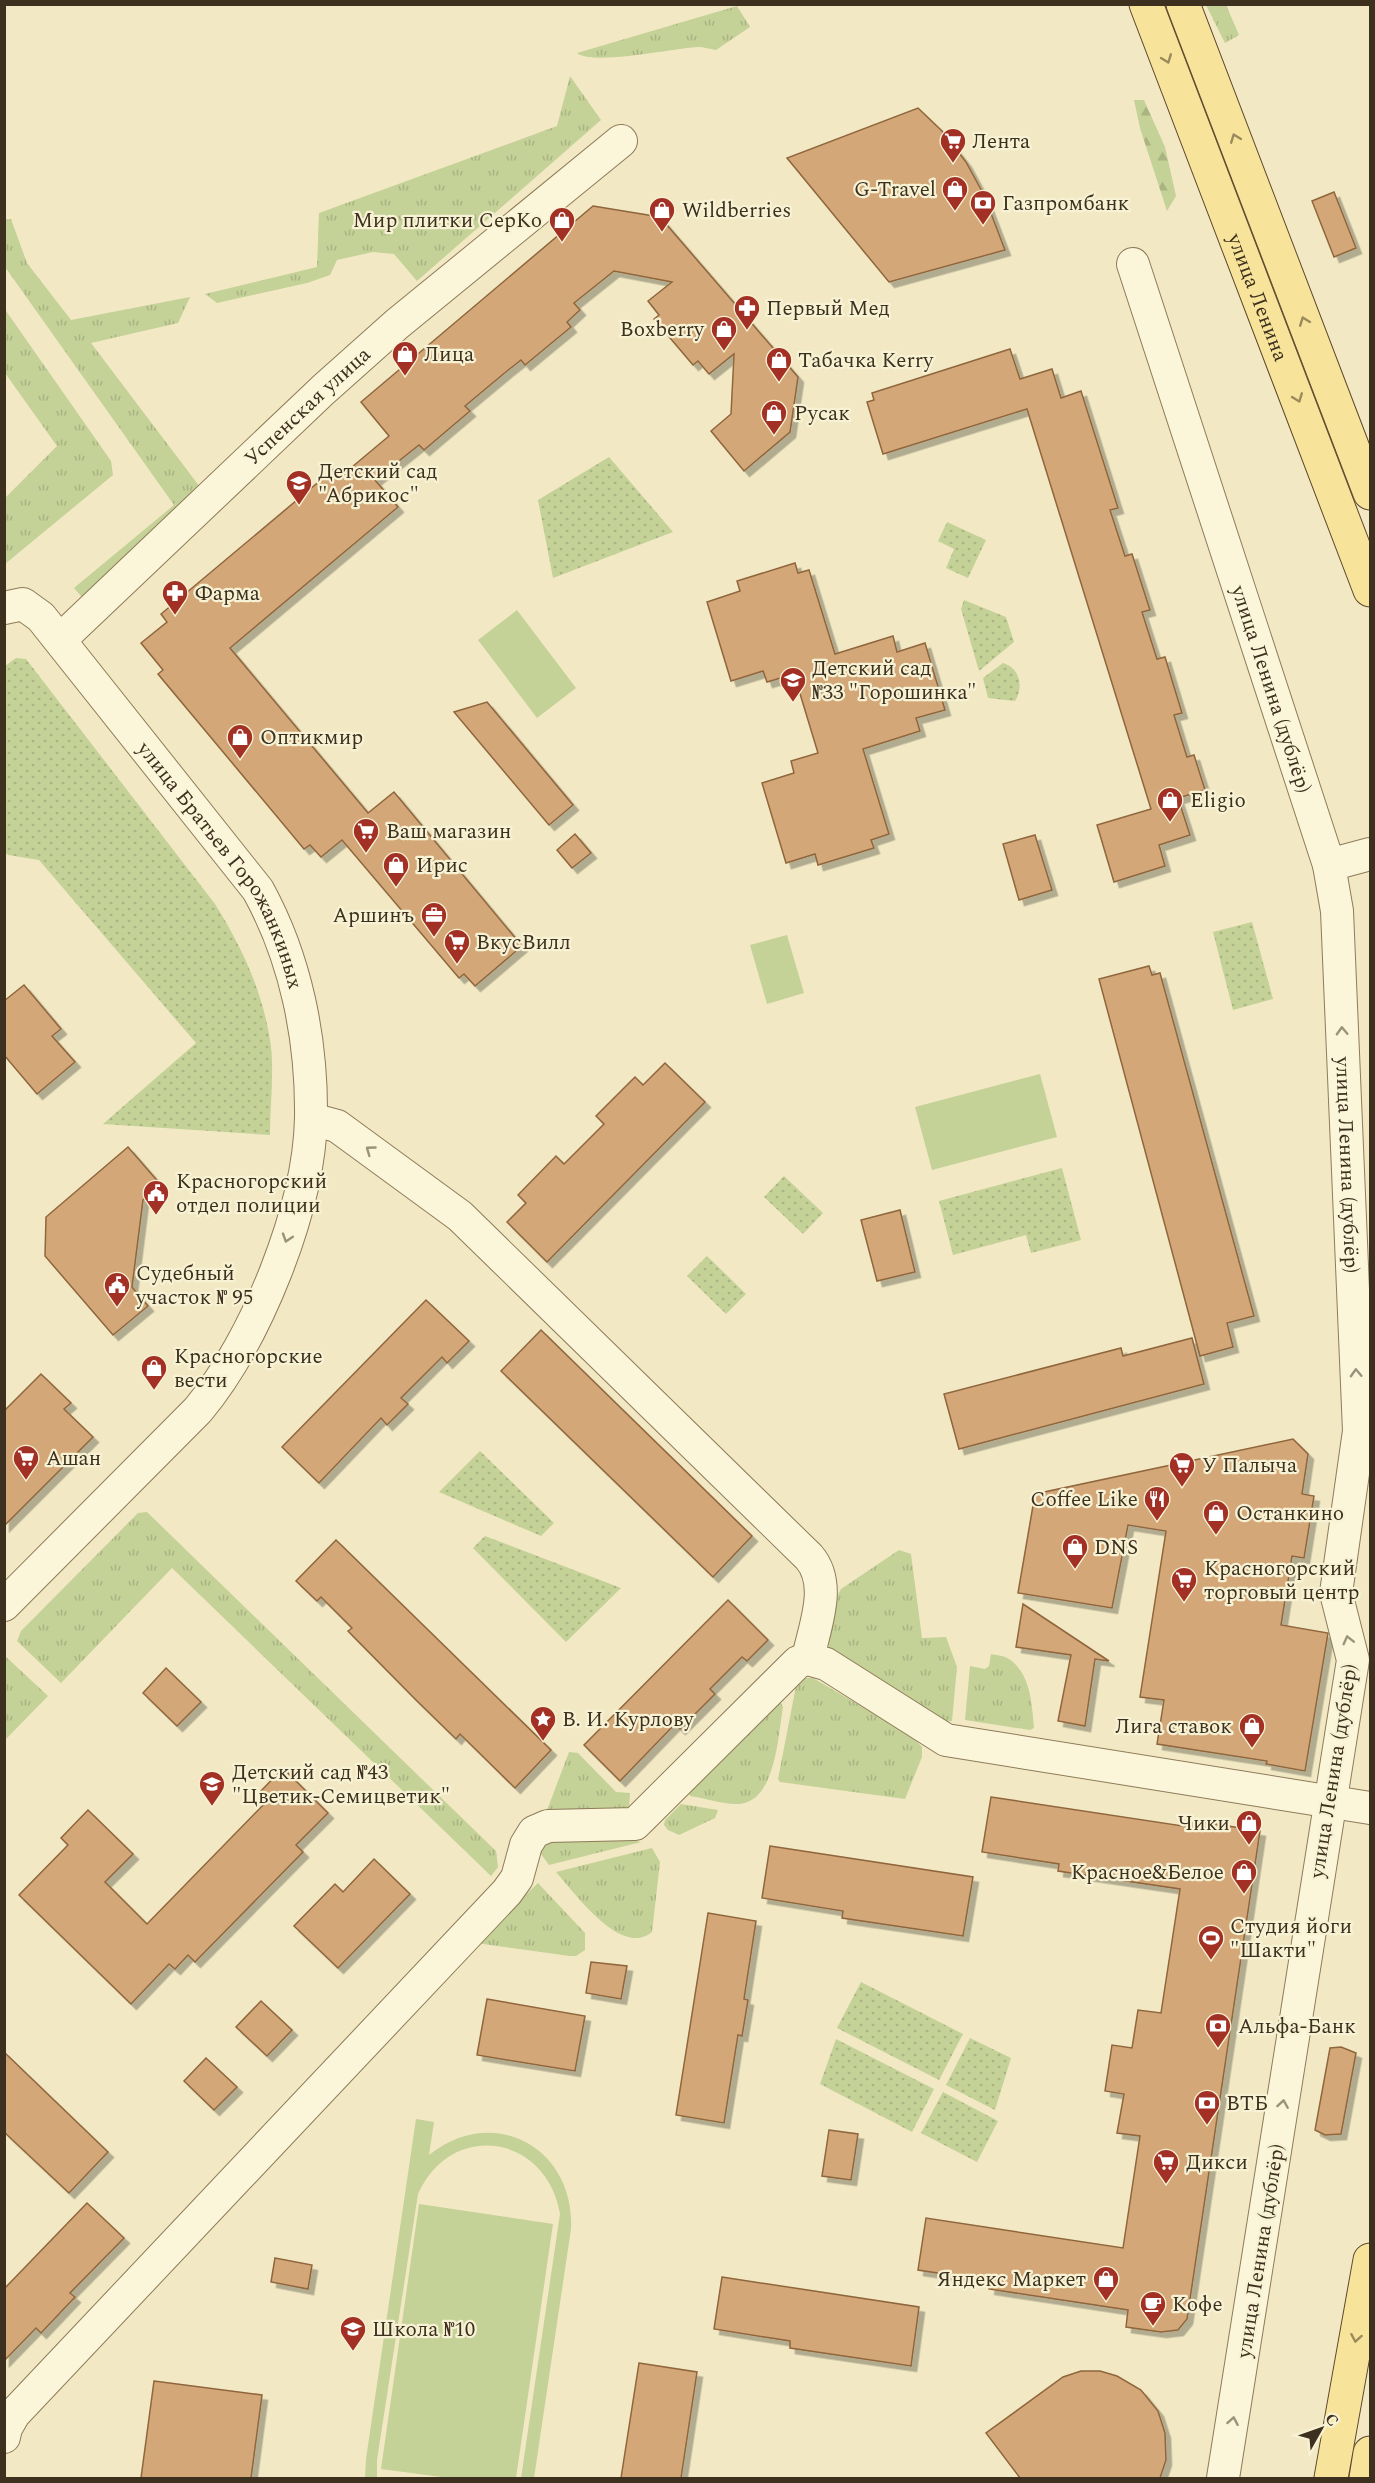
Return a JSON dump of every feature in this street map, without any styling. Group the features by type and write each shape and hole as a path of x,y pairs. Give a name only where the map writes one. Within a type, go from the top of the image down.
{"main road":[{"name":"улица Ленина","path":"1146,4 1371,590"},
{"name":"улица Ленина","path":"1183,4 1371,493"},
{"path":"1332,2478 1371,2260"},
{"path":"1366,2478 1371,2453"}],"street":[{"name":"Успенская улица","path":"61,639 323,390 397,324 621,141"},
{"name":"улица Ленина (дублёр)","path":"1133,264 1329,865 1337,911 1359,1431 1336,1593 1353,1660 1329,1801 1244,2360 1223,2478"},
{"path":"4,608 23,604 31,607 61,639"},
{"name":"улица Братьев Горожанкиных","path":"4,1605 198,1410 223,1379 266,1295 286,1240 298,1203 311,1119 309,1073 299,995 272,915 240,864 61,639"},
{"path":"1329,865 1371,855"},
{"path":"311,1119 337,1126 460,1216 816,1565 822,1582 808,1659"},
{"path":"4,2438 6,2428 14,2414 507,1892 517,1878 526,1845 534,1832 548,1826 635,1824 791,1668 808,1659 826,1664 946,1740 1371,1808"}],"green space":[{"path":"1206,5 1226,5 1239,35 1225,43"},
{"path":"737,6 750,27 716,50 698,47 600,58 586,57 577,53"},
{"path":"570,76 601,120 417,281 394,254 373,252 337,260 330,275 307,283 217,303 205,294 317,267 319,213 557,126"},
{"path":"1134,100 1144,100 1165,147 1176,196 1167,211 1140,128"},
{"path":"11,219 27,263 71,320 190,297 178,323 91,343 203,491 87,603 74,588 174,505 5,267 4,220"},
{"path":"4,308 111,461 113,475 5,564 5,498 57,446 5,373"},
{"path":"609,457 673,532 553,578 538,500"},
{"path":"947,522 986,540 968,578 946,568 954,549 938,541"},
{"path":"964,600 1006,617 1014,642 979,671 961,609"},
{"path":"517,610 576,688 537,718 478,640"},
{"path":"16,658 26,659 215,904 235,938 258,990 268,1027 272,1068 270,1135 103,1124 196,1043 39,860 8,855 5,852 5,666"},
{"path":"1003,663 1013,669 1019,679 1018,696 1015,701 988,698 983,678"},
{"path":"1252,922 1273,999 1233,1010 1213,932"},
{"path":"787,935 804,993 767,1004 750,945"},
{"path":"1040,1074 1057,1137 932,1170 915,1107"},
{"path":"1062,1168 1081,1240 1031,1253 1026,1235 953,1255 939,1201"},
{"path":"784,1176 823,1213 803,1234 764,1197"},
{"path":"707,1256 746,1294 726,1314 687,1276"},
{"path":"480,1451 554,1523 541,1536 439,1492"},
{"path":"147,1512 496,1851 498,1867 491,1876 172,1568 61,1683 17,1641 21,1631 138,1513"},
{"path":"485,1536 621,1588 566,1642 473,1548"},
{"path":"899,1550 911,1554 922,1638 946,1637 957,1667 952,1721 946,1722 830,1650 828,1636 830,1619 841,1589"},
{"path":"991,1654 1009,1659 1022,1673 1029,1690 1034,1728 1030,1730 965,1720 970,1666 985,1669 989,1666"},
{"path":"4,1655 48,1696 5,1740 4,1740"},
{"path":"806,1678 813,1678 912,1736 922,1747 922,1757 905,1799 780,1782 778,1779 796,1686"},
{"path":"780,1701 783,1707 773,1766 760,1793 749,1801 736,1804 690,1796 689,1793"},
{"path":"569,1752 578,1753 616,1792 630,1793 629,1808 623,1813 546,1813"},
{"path":"681,1804 718,1810 715,1818 679,1835 668,1830 664,1825 665,1820"},
{"path":"541,1840 633,1840 641,1842 549,1865 538,1850"},
{"path":"652,1848 660,1862 652,1932 640,1938 627,1937 600,1920 556,1872"},
{"path":"538,1883 585,1933 585,1950 576,1956 570,1956 476,1943"},
{"path":"861,1982 963,2034 939,2080 837,2028"},
{"path":"970,2038 1011,2058 995,2110 946,2085"},
{"path":"836,2039 934,2089 912,2132 820,2084"},
{"path":"943,2092 998,2121 977,2162 921,2133"},
{"path":"416,2119 434,2122 429,2155 454,2140 479,2133 504,2134 526,2142 545,2156 560,2176 569,2200 571,2229 534,2478 521,2478 560,2214 552,2187 537,2167 518,2153 497,2146 474,2147 453,2154 433,2170 418,2194 377,2460 377,2478 365,2478"},
{"path":"419,2204 553,2224 516,2478 449,2478 381,2469"}],"building":[{"path":"918,108 942,131 966,162 984,195 1005,250 889,282 787,158"},
{"path":"1334,192 1356,248 1334,257 1312,201"},
{"path":"593,206 660,217 798,377 790,432 744,471 711,431 731,414 734,354 709,374 698,361 693,365 654,319 659,315 648,301 672,282 614,271 574,303 580,310 567,322 571,327 525,365 521,360 465,406 470,411 424,450 419,445 375,480 398,507 230,648 368,813 394,792 522,946 475,986 464,974 459,978 342,840 321,857 310,845 304,849 158,674 163,670 141,643 167,622 161,614 334,469 340,477 389,436 361,402"},
{"path":"1010,349 1020,379 1052,369 1061,398 1081,391 1118,508 1110,510 1125,556 1132,554 1150,610 1142,612 1157,659 1165,657 1182,713 1174,715 1187,757 1194,755 1205,790 1178,798 1190,835 1159,845 1165,866 1114,882 1097,825 1151,809 1027,409 883,454 867,402 874,400 872,393"},
{"path":"795,563 798,573 809,570 835,654 893,636 897,652 925,643 945,710 916,718 920,731 863,749 889,834 871,840 874,848 818,865 815,854 786,863 762,783 794,773 791,761 818,753 794,674 767,682 763,671 731,681 707,602 740,591 737,581"},
{"path":"487,702 573,805 549,825 454,712"},
{"path":"575,834 591,853 572,868 557,850"},
{"path":"1035,835 1052,890 1019,900 1003,844"},
{"path":"1149,966 1152,975 1160,973 1254,1316 1227,1323 1233,1347 1200,1356 1099,979"},
{"path":"24,985 61,1029 52,1036 75,1062 37,1094 4,1055 4,1001"},
{"path":"665,1063 705,1102 547,1262 507,1222 526,1203 518,1195 556,1156 564,1164 604,1124 596,1116 635,1077 643,1085"},
{"path":"128,1147 161,1185 143,1200 132,1287 148,1306 113,1335 45,1256 46,1217"},
{"path":"900,1210 915,1272 877,1281 861,1220"},
{"path":"426,1300 469,1341 447,1363 442,1357 401,1398 408,1404 387,1425 381,1418 319,1483 282,1447"},
{"path":"541,1330 752,1536 713,1577 501,1371"},
{"path":"1192,1338 1204,1384 959,1449 944,1394 1121,1348 1123,1356"},
{"name":"Ашан","path":"41,1374 71,1403 64,1409 93,1437 4,1526 4,1411"},
{"name":"Красногорский торговый центр","path":"1293,1439 1308,1454 1302,1494 1314,1496 1304,1558 1292,1556 1281,1625 1328,1633 1305,1771 1266,1764 1267,1761 1157,1744 1164,1700 1140,1697 1166,1531 1128,1525 1112,1608 1018,1593 1035,1494"},
{"path":"336,1540 551,1750 515,1788 460,1734 456,1739 416,1700 348,1631 352,1628 321,1597 317,1601 296,1581"},
{"path":"728,1600 768,1640 747,1661 742,1657 710,1689 715,1694 680,1729 675,1724 620,1781 584,1745"},
{"path":"1023,1604 1109,1661 1095,1659 1085,1726 1058,1721 1071,1655 1016,1647"},
{"path":"166,1668 201,1702 177,1726 143,1693"},
{"path":"283,1768 328,1813 296,1845 303,1852 195,1962 188,1955 175,1969 169,1964 131,2004 19,1895 68,1845 61,1838 88,1810 133,1854 105,1882 147,1924 268,1800 260,1792"},
{"path":"991,1797 1189,1827 1190,1820 1260,1831 1187,2319 1178,2330 1161,2332 1126,2327 1128,2310 989,2289 991,2281 918,2270 926,2218 1123,2248 1140,2136 1117,2133 1124,2094 1105,2091 1112,2045 1132,2048 1138,2010 1161,2013 1180,1889 1058,1871 1059,1864 982,1852"},
{"path":"770,1846 973,1877 963,1936 842,1918 843,1911 762,1898"},
{"path":"374,1859 410,1894 338,1968 294,1926 335,1884 343,1892"},
{"path":"708,1913 756,1921 744,1999 748,2000 742,2036 738,2035 724,2123 676,2115"},
{"path":"591,1962 627,1966 621,1999 586,1993"},
{"path":"487,1999 585,2016 575,2071 477,2055"},
{"path":"261,2001 292,2030 267,2056 236,2027"},
{"path":"1341,2047 1356,2053 1341,2134 1325,2135 1315,2130 1330,2048"},
{"path":"4,2052 108,2152 69,2193 4,2132"},
{"path":"206,2058 237,2087 214,2110 184,2081"},
{"path":"829,2130 858,2134 851,2180 822,2176"},
{"path":"87,2203 124,2238 70,2293 75,2297 41,2333 36,2328 4,2361 4,2289"},
{"path":"275,2258 312,2265 308,2289 271,2282"},
{"path":"722,2277 919,2307 911,2366 790,2348 790,2341 714,2329"},
{"path":"639,2363 697,2372 681,2478 621,2478"},
{"path":"1081,2371 1100,2371 1117,2376 1141,2390 1158,2411 1165,2433 1166,2460 1160,2478 1020,2478 986,2433 1063,2377"},
{"path":"154,2381 262,2395 251,2478 141,2478"}],"place":[{"name":"Лента","path":"953,164"},
{"name":"G-Travel","path":"955,212"},
{"name":"Газпромбанк","path":"983,226"},
{"name":"Wildberries","path":"662,233"},
{"name":"Мир плитки СерКо","path":"562,243"},
{"name":"Первый Мед","path":"747,331"},
{"name":"Boxberry","path":"724,352"},
{"name":"Лица","path":"405,377"},
{"name":"Табачка Kerry","path":"779,383"},
{"name":"Русак","path":"774,436"},
{"name":"Детский сад \"Абрикос\"","path":"299,506"},
{"name":"Фарма","path":"175,616"},
{"name":"Детский сад №33 \"Горошинка\"","path":"793,703"},
{"name":"Оптикмир","path":"240,760"},
{"name":"Eligio","path":"1170,823"},
{"name":"Ваш магазин","path":"366,854"},
{"name":"Ирис","path":"396,888"},
{"name":"Аршинъ","path":"434,938"},
{"name":"ВкусВилл","path":"457,965"},
{"name":"Красногорский отдел полиции","path":"156,1216"},
{"name":"Судебный участок № 95","path":"117,1308"},
{"name":"Красногорские вести","path":"154,1391"},
{"name":"Ашан","path":"26,1481"},
{"name":"У Палыча","path":"1182,1488"},
{"name":"Coffee Like","path":"1157,1522"},
{"name":"Останкино","path":"1216,1536"},
{"name":"DNS","path":"1075,1570"},
{"name":"Красногорский торговый центр","path":"1184,1603"},
{"name":"В. И. Курлову","path":"543,1742"},
{"name":"Лига ставок","path":"1252,1749"},
{"name":"Детский сад №43 \"Цветик-Семицветик\"","path":"212,1807"},
{"name":"Чики","path":"1249,1846"},
{"name":"Красное&Белое","path":"1244,1895"},
{"name":"Студия йоги \"Шакти\"","path":"1211,1961"},
{"name":"Альфа-Банк","path":"1218,2049"},
{"name":"ВТБ","path":"1207,2126"},
{"name":"Дикси","path":"1166,2185"},
{"name":"Яндекс Маркет","path":"1106,2302"},
{"name":"Кофе","path":"1153,2327"},
{"name":"Школа №10","path":"353,2352"}]}
